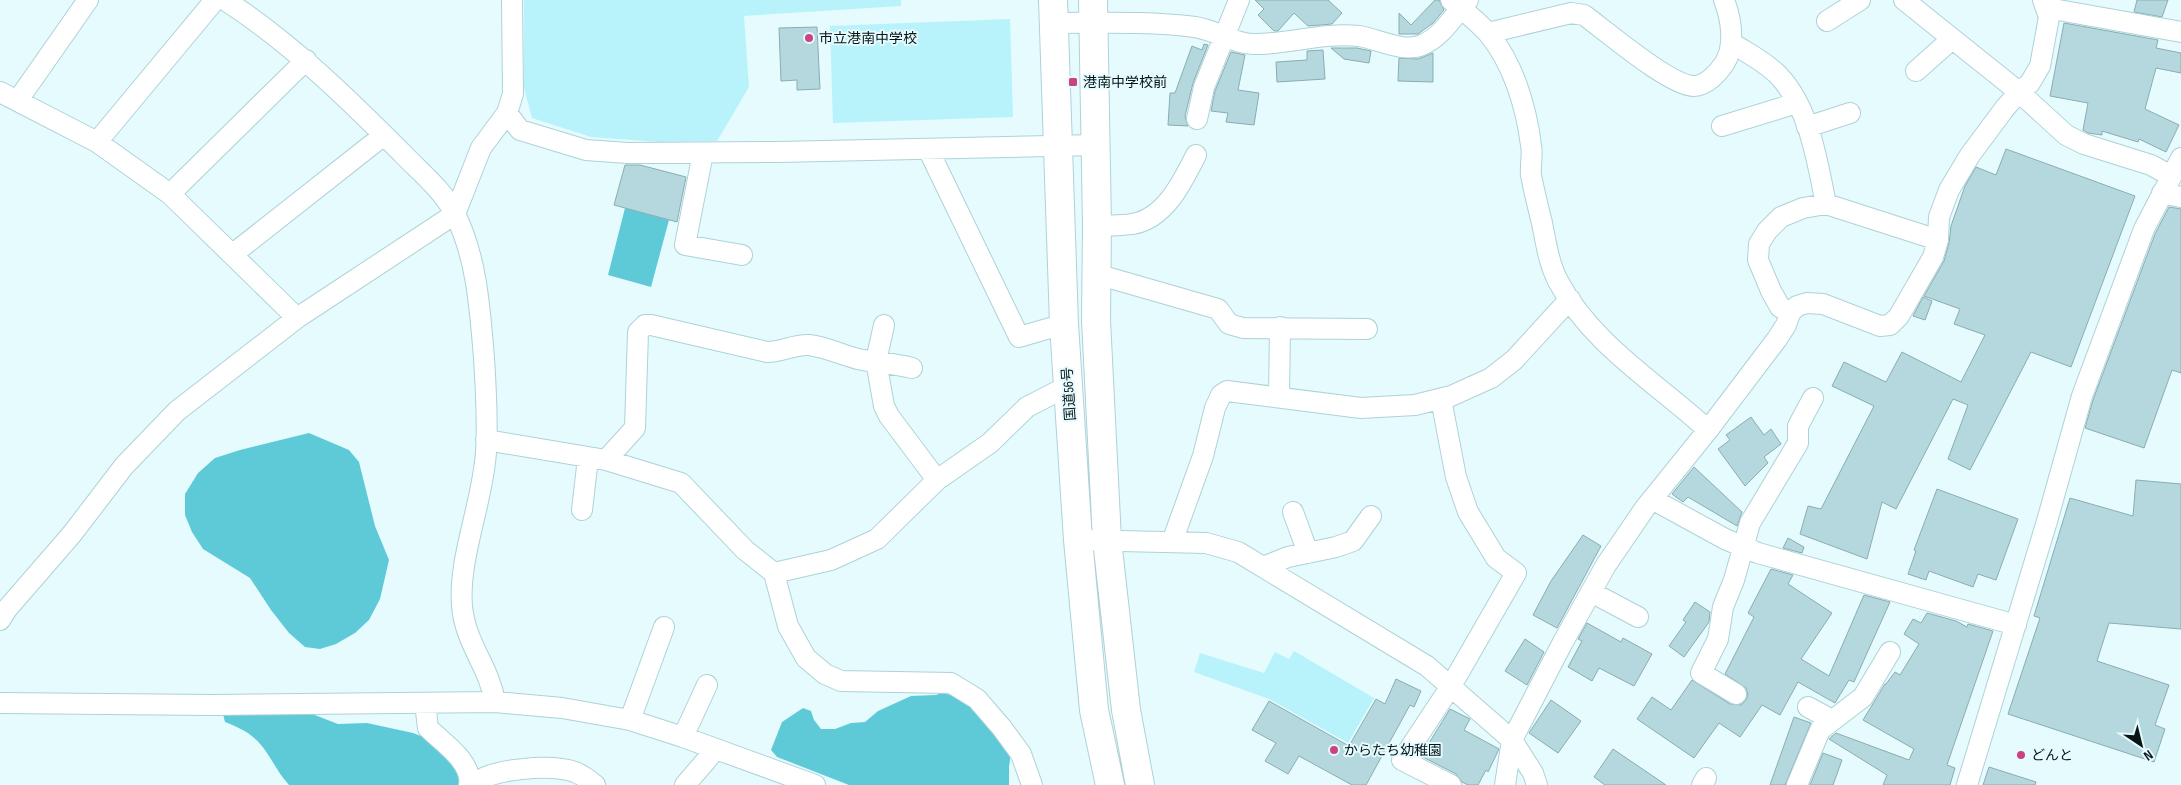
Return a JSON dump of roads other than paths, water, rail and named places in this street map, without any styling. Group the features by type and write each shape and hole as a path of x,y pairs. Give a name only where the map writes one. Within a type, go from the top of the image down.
{"highway":[{"name":"国道56号","path":"1054,12 1064,324 1078,540 1094,710 1110,785"},
{"path":"1093,12 1097,226 1096,320 1107,540 1126,710 1140,785"}],"street":[{"path":"18,100 88,0"},
{"path":"97,142 214,0"},
{"path":"225,0 258,21 306,60 384,135 443,195 455,214 465,238 474,272 479,305 487,404 486,440 479,504 461,585 465,626 472,645 492,685 495,702"},
{"path":"0,620 7,609 72,534 124,466 177,411 297,318 455,214 481,148 507,113 513,94 512,0"},
{"path":"1197,119 1204,87 1239,0"},
{"path":"1488,33 1571,13 1584,15 1665,74 1694,86 1704,83 1718,73 1726,61 1732,43 1726,0"},
{"path":"1827,21 1860,0"},
{"path":"1904,0 2019,92 2066,135 2084,144 2150,165 2171,189"},
{"path":"1054,12 1093,12 1208,29 1240,42 1256,44 1332,36 1358,36 1408,47 1420,46 1443,30 1460,3 1488,33 1503,55 1515,80 1523,105 1532,146 1531,173 1552,267 1570,298 1608,344 1708,430"},
{"path":"1505,785 1512,740 1606,565 1652,500 1708,430 1786,325 1790,313 1796,306 1802,304 1823,304 1880,326 1890,325 1899,316 1933,258 1938,240 1939,217 1949,190 1970,155 2019,92 2030,83 2040,66 2049,17 2045,4 2181,32"},
{"path":"1916,71 1952,39"},
{"path":"1732,43 1778,75 1797,103 1814,148 1826,204"},
{"path":"170,194 306,60"},
{"path":"0,92 97,142 170,194 297,318"},
{"path":"1722,126 1797,103"},
{"path":"507,113 520,130 586,150 627,153 1096,146"},
{"path":"1806,127 1850,113"},
{"path":"233,254 384,135"},
{"path":"928,148 1019,337 1064,324"},
{"path":"703,153 685,245 742,255"},
{"path":"1097,226 1134,224 1152,217 1164,207 1185,178 1196,155"},
{"path":"1967,785 2016,625 2082,396 2144,229 2171,189 2181,158"},
{"path":"1790,313 1780,306 1764,278 1758,260 1759,244 1766,231 1781,217 1803,208 1826,204 1938,240"},
{"path":"1096,274 1218,309 1229,324 1243,328 1367,329"},
{"path":"1172,542 1203,456 1220,395 1227,391 1239,391 1361,408 1414,405 1441,399 1491,378 1514,360 1570,298"},
{"path":"582,510 597,459 635,428 638,332 645,325 767,352 798,345 810,345 860,359 912,368"},
{"path":"884,325 876,361 884,406 889,416 937,480"},
{"path":"1279,396 1280,327"},
{"path":"774,573 830,560 877,539 937,480 990,443 1027,407 1068,386"},
{"path":"1736,694 1702,673 1718,639 1722,607 1734,580 1750,523 1798,443 1798,426 1813,398"},
{"path":"1441,399 1456,477 1468,512 1496,558 1516,573 1452,686 1402,760 1451,785"},
{"path":"486,440 597,459 681,483 745,550 774,573 788,626 806,658 824,674 841,681 951,683 977,699 1002,728 1021,754 1032,785"},
{"path":"1652,500 1725,539 1768,556 2016,625"},
{"path":"1293,512 1308,553"},
{"path":"1262,567 1288,557 1336,547 1353,541 1371,516"},
{"path":"1078,540 1206,543 1238,552 1427,666 1512,740 1533,773 1537,785"},
{"path":"1591,592 1638,617"},
{"path":"630,720 664,627"},
{"path":"1797,785 1820,730 1863,697 1890,652"},
{"path":"683,737 707,685"},
{"path":"0,703 495,702 562,708 630,720 683,737 815,785"},
{"path":"424,703 428,728 451,748 462,761 471,785 483,777 494,773 533,769 574,772 595,785"},
{"path":"1808,707 1832,720"},
{"path":"685,785 716,749"}],"place":[{"name":"市立港南中学校","path":"809,38"},
{"name":"港南中学校前","path":"1073,82"},
{"name":"からたち幼稚園","path":"1334,750"},
{"name":"どんと","path":"2021,755"}]}
